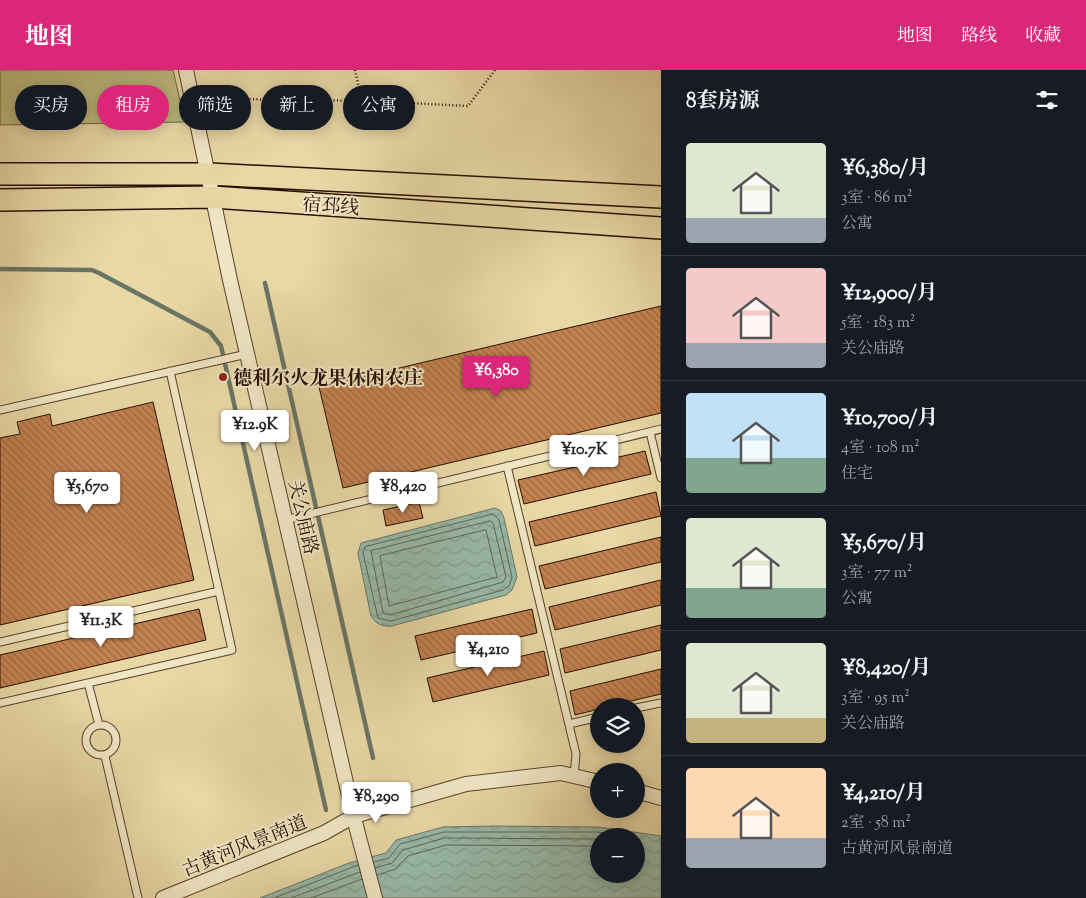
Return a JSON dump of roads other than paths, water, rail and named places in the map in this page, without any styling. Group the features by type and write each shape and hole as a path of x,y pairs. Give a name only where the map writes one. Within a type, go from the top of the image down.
{"main road":[{"name":"宿邳线","path":"0,174 209,174 661,197"},
{"name":"宿邳线","path":"0,200 213,197 661,228"}],"street":[{"name":"关公庙路","path":"186,70 247,354 355,821 375,898"},
{"name":"古黄河风景南道","path":"163,898 355,821 466,784 561,773 590,780"},
{"path":"645,794 661,798"}],"lane":[{"path":"0,410 247,354"},
{"path":"0,703 232,650 170,371"},
{"path":"285,520 661,429"},
{"path":"650,432 661,478"},
{"path":"507,466 576,754 574,776"},
{"path":"0,642 219,591"},
{"path":"88,683 99,725"},
{"path":"645,706 661,703"},
{"path":"569,724 590,719"},
{"path":"99,725 107,726 113,730 117,737 116,745 112,752 105,756 96,755 89,751 86,743 86,734 92,728 99,725"},
{"path":"105,756 138,898"}],"water":[{"path":"495,508 501,511 504,518 517,577 512,590 506,595 392,626 385,626 375,621 371,616 358,553 361,543"},
{"path":"443,827 605,828 590,828 590,883 645,883 645,834 661,836 661,898 260,898 349,863 386,853 396,840"}],"waterway":[{"path":"0,269 92,270 210,332 221,346 326,810"},
{"path":"265,283 373,758"}],"place":[{"name":"德利尔火龙果休闲农庄","path":"223,377"}]}
